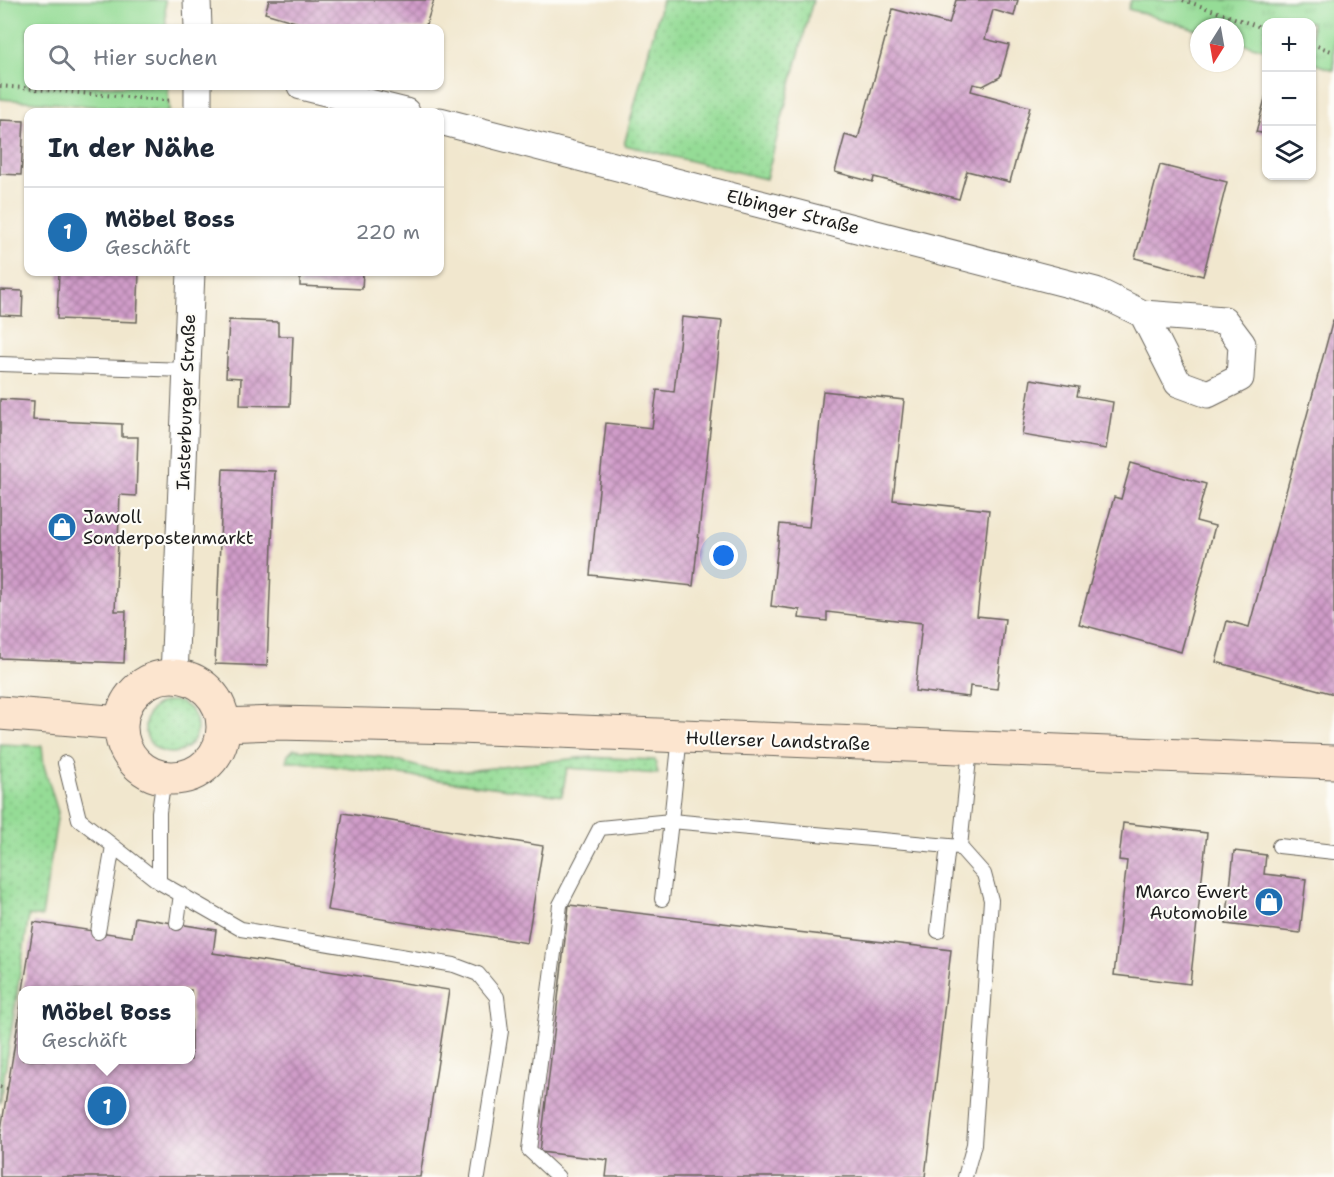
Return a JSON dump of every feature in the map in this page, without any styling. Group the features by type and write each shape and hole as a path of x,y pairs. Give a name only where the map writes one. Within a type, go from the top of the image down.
{"street":[{"path":"197,0 198,24"},
{"path":"317,90 390,108"},
{"name":"Elbinger Straße","path":"444,122 1096,291 1143,314"},
{"name":"Insterburger Straße","path":"174,676 191,276"},
{"path":"174,676 192,679 206,689 217,702 223,725 222,736 216,752 205,766 190,774 156,776 141,767 129,755 122,739 121,723 124,707 133,693 145,683 159,677 174,676"},
{"path":"0,713 121,723"},
{"name":"Hullerser Landstraße","path":"223,725 276,723 459,727 1334,762"}],"lane":[{"path":"0,364 187,370"},
{"path":"662,899 680,736"},
{"path":"938,931 970,749"},
{"path":"65,763 79,819 159,882 242,929 454,965 478,974 497,997 501,1031 478,1177"},
{"path":"159,882 159,812 164,777"},
{"path":"558,1177 529,1150 560,905 600,828 671,821 954,847 984,874 991,900 974,1144 965,1177"},
{"path":"98,932 113,846"},
{"path":"1279,846 1334,852"},
{"path":"177,923 181,894"}],"path":[{"path":"1183,0 1262,28"},
{"path":"1316,46 1334,52"},
{"path":"0,86 24,88"},
{"path":"57,90 198,100"},
{"path":"0,1087 8,1089"}],"green space":[{"path":"0,0 165,0 166,24 24,24 24,90 168,90 169,108 117,108 0,99"},
{"path":"662,0 813,0 766,179 624,145"},
{"path":"1131,0 1334,0 1334,70 1316,64 1316,18 1262,18 1262,49 1244,44 1244,18 1190,18 1190,27 1128,9"},
{"path":"166,701 176,701 190,708 197,727 190,746 176,753 166,753 156,749 149,742 145,732 145,722 149,712 156,705"},
{"path":"0,744 42,746 44,766 58,812 42,917 29,915 0,1104"},
{"path":"294,749 382,757 427,769 465,771 587,757 655,760 658,774 567,768 562,796 286,762 288,755"}],"building":[{"path":"269,0 434,0 426,24 302,24 265,13"},
{"path":"956,0 1018,0 1014,16 993,10 985,39 1009,45 1000,77 983,86 973,84 971,91 1030,107 1010,182 967,171 959,199 874,177 873,182 835,172 845,135 858,139 893,9 949,24"},
{"path":"1262,110 1262,133 1256,132"},
{"path":"0,120 24,121 21,175 0,174"},
{"path":"1160,165 1227,182 1203,276 1135,258"},
{"path":"59,276 139,276 137,322 57,319"},
{"path":"300,276 363,276 362,289 300,286"},
{"path":"0,290 23,291 22,316 0,315"},
{"path":"682,317 722,321 693,586 590,575 606,423 652,428 657,390 674,392"},
{"path":"229,320 278,322 278,336 293,336 290,406 240,405 241,378 226,377"},
{"path":"1333,320 1334,694 1216,662 1227,621 1249,627"},
{"path":"1031,379 1079,387 1077,396 1113,402 1106,449 1022,435"},
{"path":"823,391 904,400 893,500 989,510 977,616 1005,619 997,689 970,686 969,697 915,691 922,623 827,612 827,621 799,618 800,610 771,606 780,524 809,527"},
{"path":"0,399 34,401 33,420 122,424 122,437 138,437 136,496 120,495 115,611 126,611 124,663 0,658"},
{"path":"1131,463 1206,484 1196,521 1215,526 1181,652 1079,624 1114,497 1121,499"},
{"path":"223,469 275,471 267,666 215,664"},
{"path":"343,813 543,846 527,943 327,910"},
{"path":"1123,823 1207,833 1190,984 1114,975 1127,861 1119,860"},
{"path":"1234,851 1266,855 1264,874 1306,879 1300,933 1226,924"},
{"path":"569,905 951,950 925,1177 606,1177 608,1160 540,1152"},
{"path":"135,917 216,930 213,953 449,990 420,1177 0,1177 0,1136 18,1023 18,1064 195,1064 195,986 24,986 34,922 132,937"}],"place":[{"name":"Jawoll Sonderpostenmarkt","path":"62,527"},
{"name":"Marco Ewert Automobile","path":"1269,902"},
{"name":"Möbel Boss","path":"107,1106"}]}
